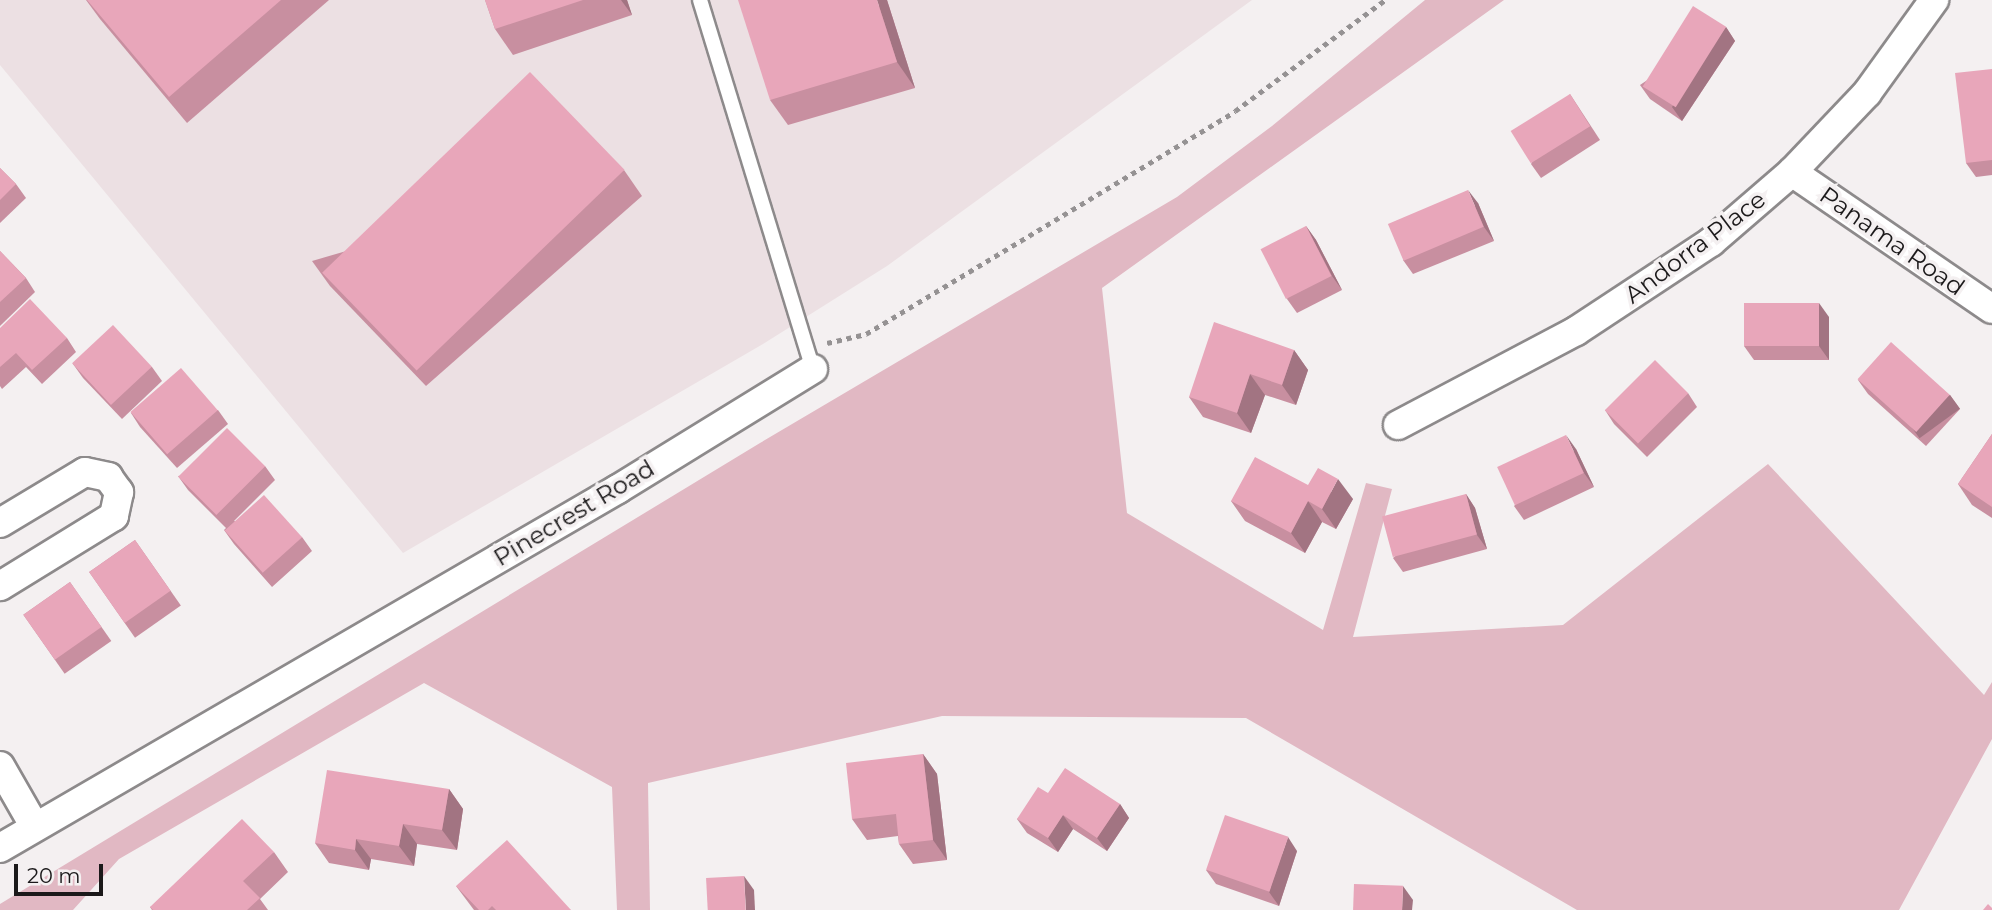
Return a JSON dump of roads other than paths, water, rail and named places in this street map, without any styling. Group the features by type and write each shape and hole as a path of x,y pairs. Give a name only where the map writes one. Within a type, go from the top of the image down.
{"street":[{"name":"Andorra Place","path":"1398,425 1576,331 1711,242 1792,172 1867,93 1934,0"},
{"name":"Panama Road","path":"1792,172 1992,309"},
{"name":"Pinecrest Road","path":"0,848 618,489 809,359"},
{"path":"0,523 85,472 108,477 119,492 114,516 0,586"},
{"path":"0,766 35,827"}],"lane":[{"path":"700,0 809,359"}]}
